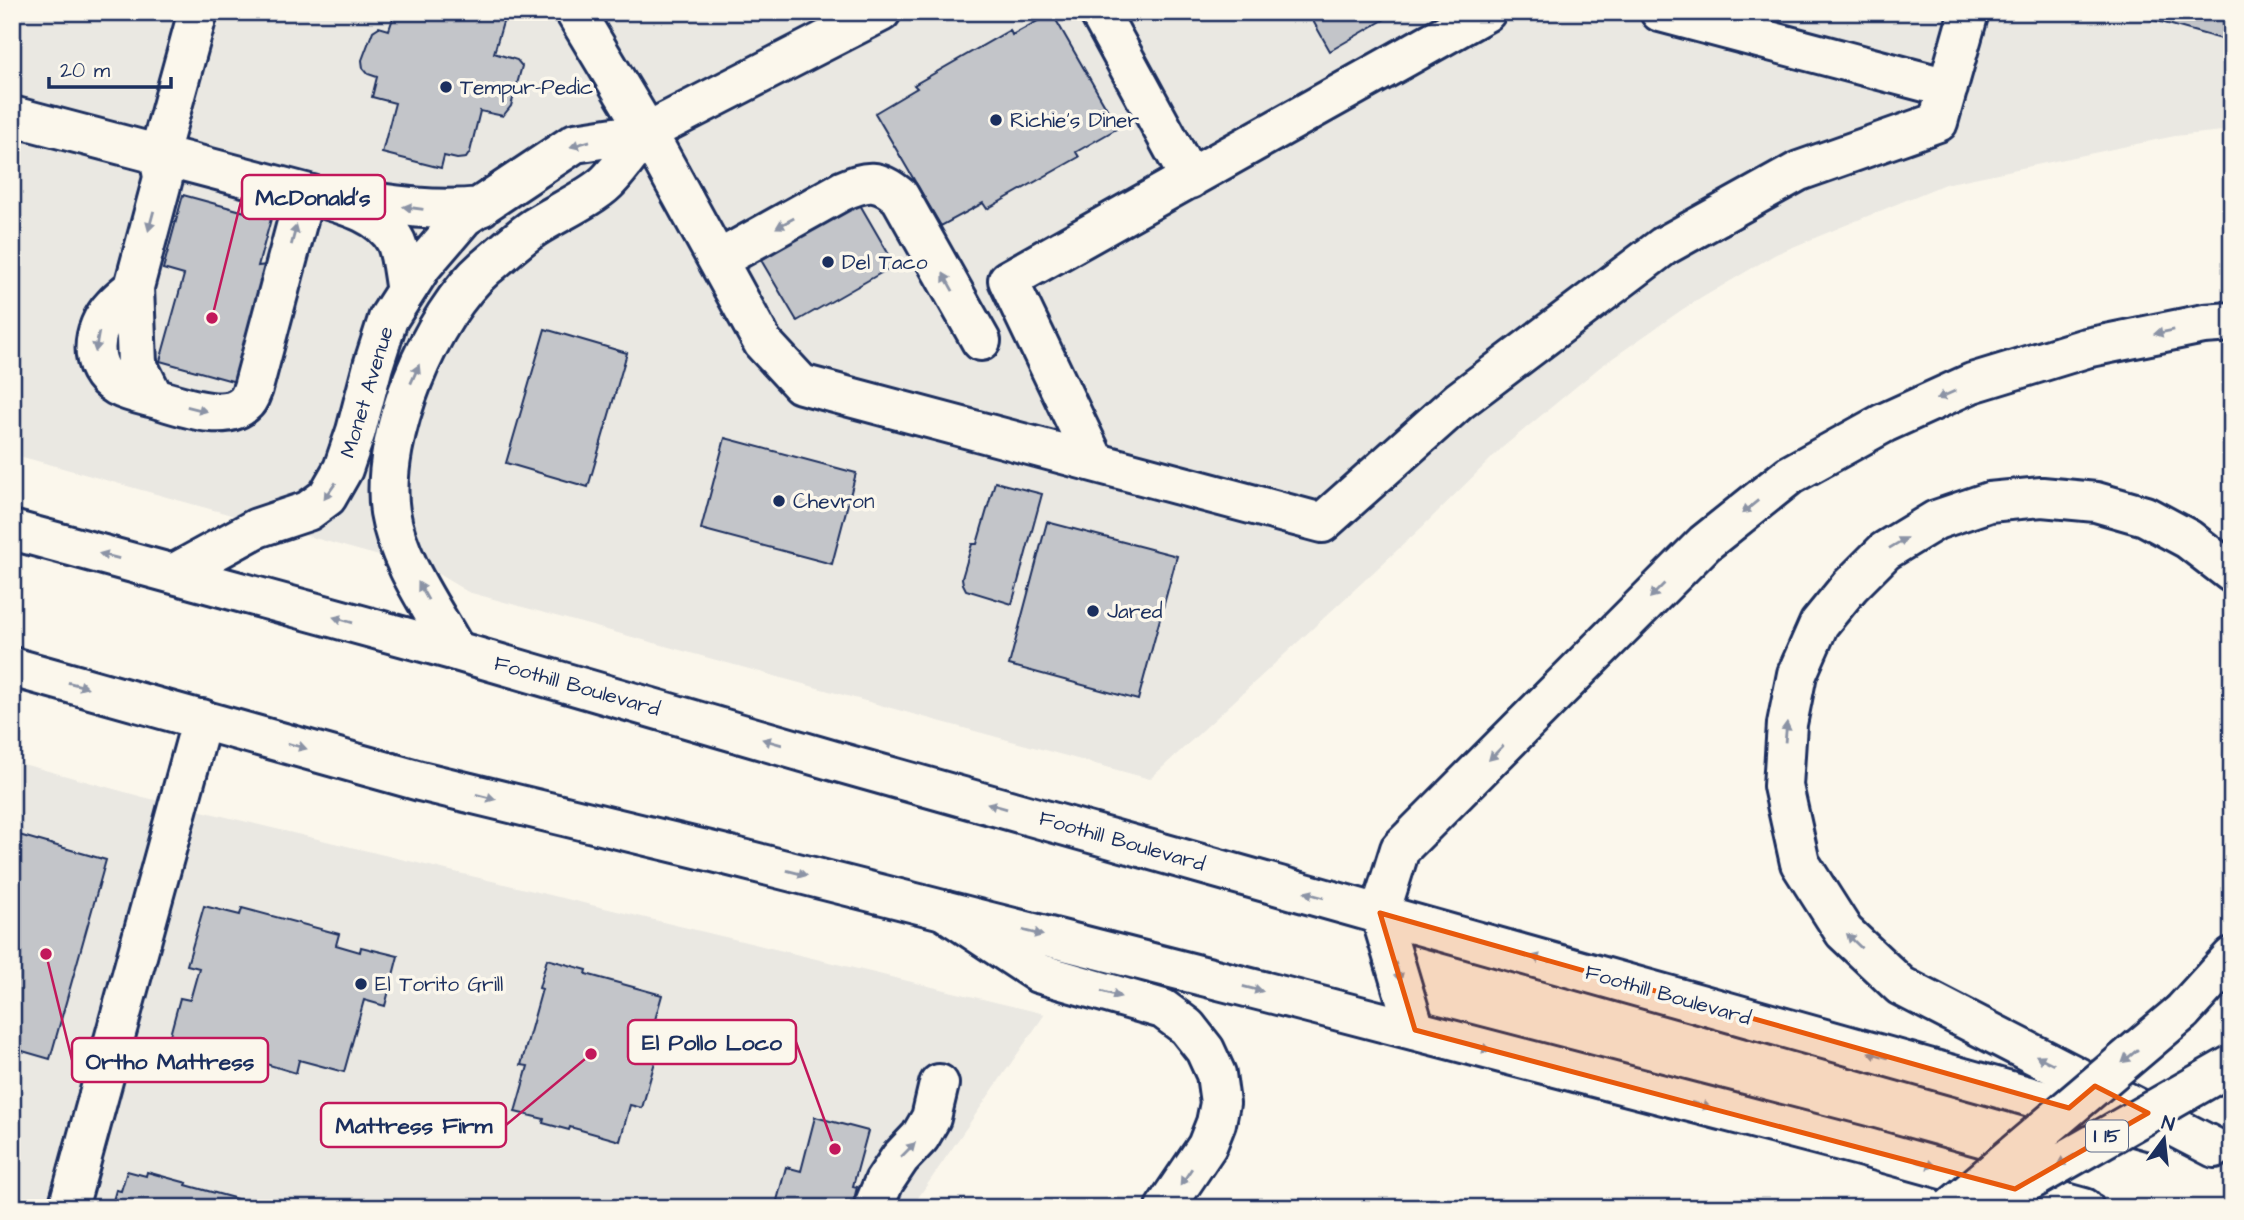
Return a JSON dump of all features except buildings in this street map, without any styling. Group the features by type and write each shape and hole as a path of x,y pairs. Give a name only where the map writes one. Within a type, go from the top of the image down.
{"main road":[{"path":"198,12 159,154 163,178 134,287 137,364 154,398 215,413 231,412 245,403 253,388 305,192"},
{"path":"575,12 647,132 763,343 801,384 1322,523 1459,401 1664,246 1799,171 1938,122 1969,12"},
{"name":"Monet Avenue","path":"175,573 257,528 309,511 327,497 343,470 388,319 422,266 464,217 575,143 647,132 881,12"},
{"path":"1099,12 1190,178"},
{"path":"1095,462 1008,280 1486,12"},
{"path":"1660,12 1948,88"},
{"path":"12,116 305,192 346,206 381,223 396,242 406,291"},
{"name":"Monet Avenue","path":"456,651 414,577 390,512 389,480 395,443 412,380 455,299 483,270 533,228 607,183 647,132"},
{"path":"718,260 842,191 860,183 876,182 900,197 981,341"},
{"path":"305,192 422,209 481,207"},
{"path":"1415,1030 1380,913 1400,849 1705,543 1790,474 1884,423 1972,383 2086,348 2204,324 2232,322"},
{"path":"2223,1150 1901,986 1844,932 1800,863 1783,786 1787,724 1797,674 1819,624 1850,586 1885,551 1936,520 1989,502 2042,497 2096,502 2145,516 2188,539 2232,573"},
{"name":"Foothill Boulevard","path":"12,530 456,651 838,762 2223,1150"},
{"path":"12,667 420,781 943,909 1415,1030 1860,1146 2084,1208"},
{"path":"68,1208 202,719"},
{"path":"943,909 1038,973 1163,1009 1187,1027 1205,1050 1216,1074 1220,1103 1216,1123 1207,1146 1165,1208"},
{"path":"1951,1208 2182,1012 2232,957"},
{"name":"I 15","path":"1982,1208 2232,1065"},
{"path":"873,1208 884,1182 900,1158 920,1137 931,1118 939,1084"}],"highlighted area":[{"path":"1380,913 2069,1108 2095,1086 2148,1113 2015,1189 1415,1030"}],"shaded area":[{"path":"12,12 2232,12 2232,130 2175,136 1945,184 1776,254 1683,309 1600,367 1503,447 1420,529 1150,779 468,592 433,571 12,454"},
{"path":"12,761 143,797 1045,1014 911,1208 12,1208"}],"place":[{"name":"Tempur-Pedic","path":"446,87"},
{"name":"Richie's Diner","path":"996,120"},
{"name":"Del Taco","path":"828,262"},
{"name":"McDonald's","path":"212,318"},
{"name":"Chevron","path":"779,501"},
{"name":"Jared","path":"1093,611"},
{"name":"Ortho Mattress","path":"46,954"},
{"name":"El Torito Grill","path":"361,984"},
{"name":"Mattress Firm","path":"591,1054"},
{"name":"El Pollo Loco","path":"835,1149"}]}
